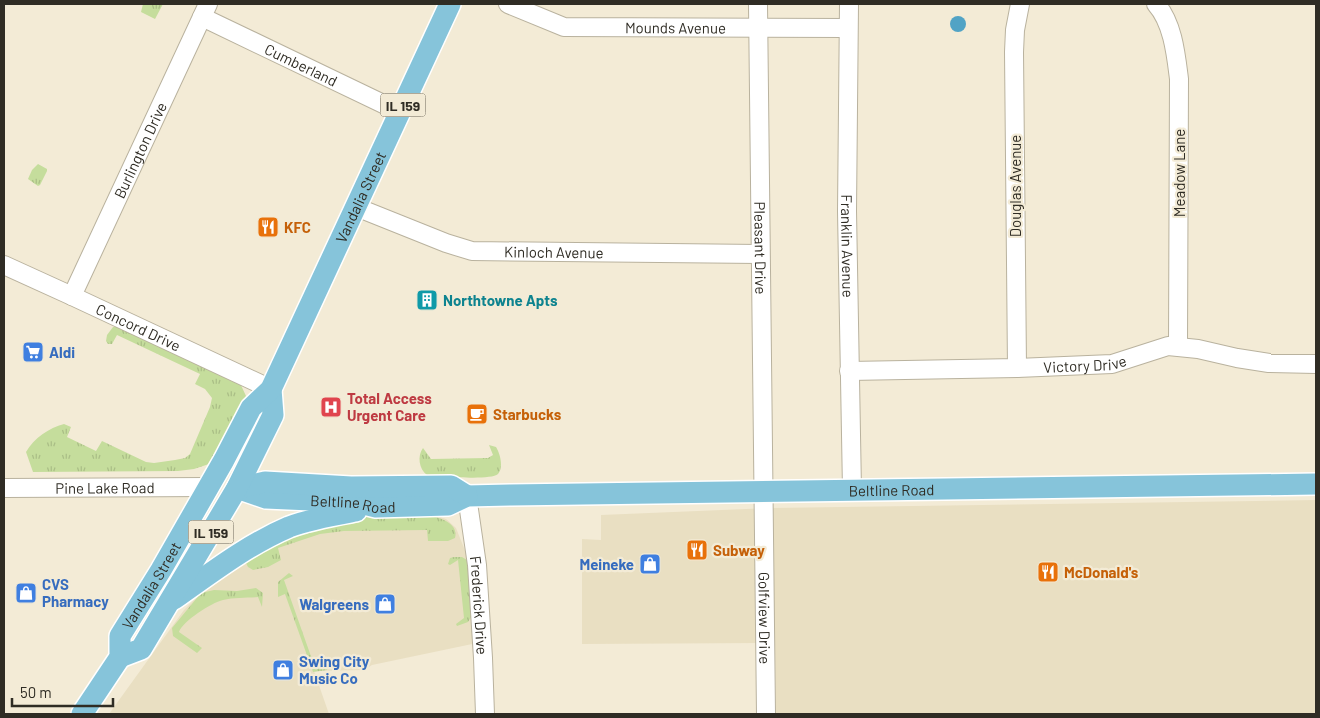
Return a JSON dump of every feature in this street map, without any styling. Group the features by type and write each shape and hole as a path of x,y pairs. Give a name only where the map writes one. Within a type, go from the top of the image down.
{"main road":[{"name":"Vandalia Street","path":"82,714 120,656 120,636 161,570 251,408 271,389 450,4"},
{"name":"Vandalia Street","path":"120,656 141,649 237,488 273,415 271,389"},
{"name":"Beltline Road","path":"208,487 237,488 265,482 375,487 451,486 468,496"},
{"name":"Beltline Road","path":"237,488 266,498 356,502 376,507 448,505 468,496 1316,484"},
{"path":"168,603 241,552 290,527 330,516 376,507"}],"street":[{"name":"Mounds Avenue","path":"508,4 564,27 848,28"},
{"name":"Pleasant Drive","path":"758,4 764,491"},
{"name":"Franklin Avenue","path":"849,4 847,211 852,490"},
{"name":"Douglas Avenue","path":"1016,368 1014,52 1015,30 1020,4"},
{"name":"Meadow Lane","path":"1156,4 1170,30 1179,79 1178,346"},
{"name":"Cumberland","path":"205,10 400,112"},
{"name":"Burlington Drive","path":"72,296 205,10"},
{"name":"Kinloch Avenue","path":"356,207 446,243 472,251 760,254"},
{"name":"Concord Drive","path":"4,265 271,389"},
{"name":"Victory Drive","path":"849,371 1112,364 1168,346 1178,346 1269,362 1316,364"},
{"name":"Pine Lake Road","path":"4,488 208,487"},
{"name":"Golfview Drive","path":"764,491 766,714"},
{"name":"Frederick Drive","path":"468,496 477,565 483,658 484,714"}],"shaded area":[{"path":"1316,500 1316,714 776,714 775,643 582,644 582,539 601,540 601,515 772,508"},
{"path":"431,514 446,519 456,528 468,558 477,643 372,665 364,670 314,671 329,714 109,714 184,610 248,553 366,515"}],"green space":[{"path":"143,4 163,4 155,19 141,12"},
{"path":"38,164 47,169 47,171 38,186 28,179 32,170"},
{"path":"113,327 123,327 240,383 246,396 245,401 212,463 194,469 178,471 33,472 26,452 42,434 64,424 71,427 67,437 96,451 102,441 146,462 154,463 175,460 185,458 190,454 212,398 205,389 195,384 200,374 117,335 112,344 108,344 106,341 107,335"},
{"path":"489,445 496,447 501,460 500,471 493,476 464,478 427,475 421,466 420,455 423,448 431,459 488,458 493,455"},
{"path":"429,515 448,522 454,528 455,538 448,541 428,541 427,530 344,531 320,534 278,548 281,560 268,567 253,570 248,567 245,561 272,541 335,521 366,516"},
{"path":"462,557 467,560 473,614 468,622 457,626 456,624 464,618 458,560 450,565 448,564 450,558"},
{"path":"289,573 293,576 284,580 313,662 325,660 327,670 313,672 285,594 278,597 278,582"},
{"path":"256,588 263,593 262,607 258,597 227,599 205,609 186,623 179,632 202,648 197,653 173,636 172,628 201,593 214,590 237,591"}],"water":[{"path":"955,16 961,16 966,21 964,30 955,32 950,27 950,21"}],"place":[{"name":"KFC","path":"268,227"},
{"name":"Northtowne Apts","path":"427,300"},
{"name":"Aldi","path":"33,352"},
{"name":"Total Access Urgent Care","path":"331,407"},
{"name":"Starbucks","path":"477,414"},
{"name":"Subway","path":"697,550"},
{"name":"Meineke","path":"650,564"},
{"name":"McDonald's","path":"1048,572"},
{"name":"CVS Pharmacy","path":"26,593"},
{"name":"Walgreens","path":"385,604"},
{"name":"Swing City Music Co","path":"283,670"}]}
